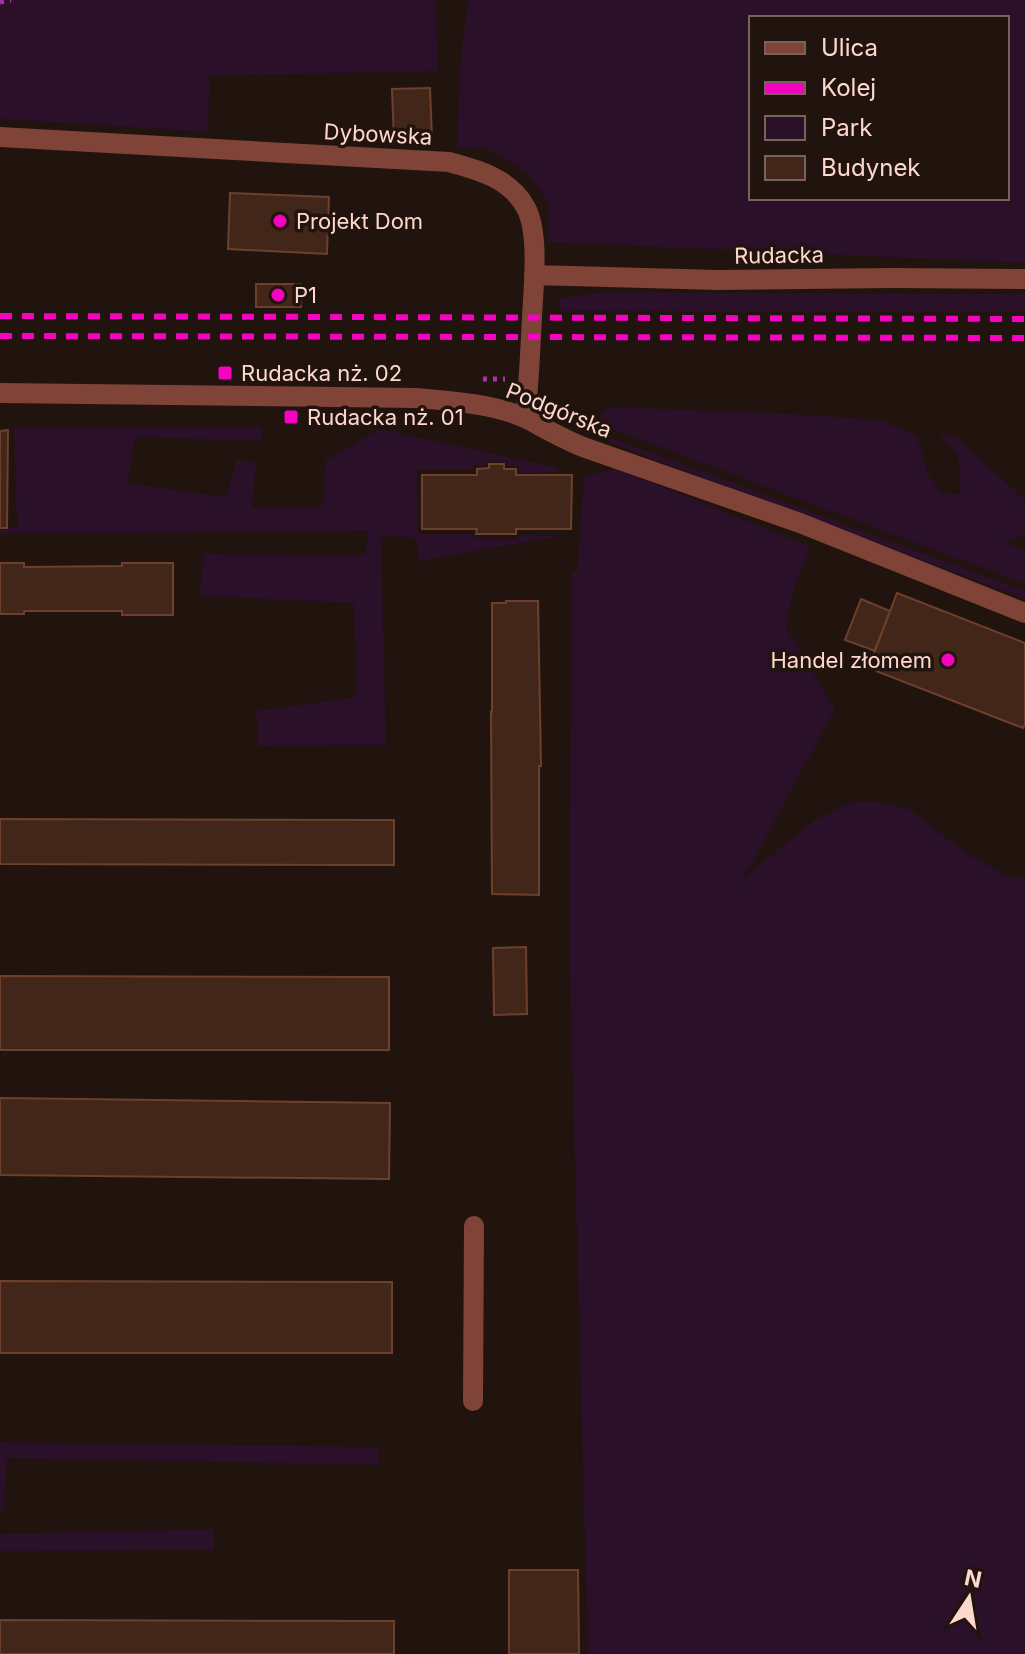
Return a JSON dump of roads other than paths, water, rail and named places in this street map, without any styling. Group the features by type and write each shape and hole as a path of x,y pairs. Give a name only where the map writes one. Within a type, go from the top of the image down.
{"street":[{"name":"Dybowska","path":"0,137 449,162 483,171 508,186 527,209 533,230 534,275 525,418"},
{"name":"Rudacka","path":"534,275 718,280 1025,279"},
{"name":"Podgórska","path":"0,393 416,398 471,404 525,418 553,435 583,447 800,523 1025,613"},
{"path":"473,1401 474,1226"}],"railway":[{"path":"0,316 1025,319"},
{"path":"0,336 1025,338"}],"place":[{"name":"Projekt Dom","path":"280,221"},
{"name":"P1","path":"278,295"},
{"name":"Rudacka nż. 02","path":"225,373"},
{"name":"Rudacka nż. 01","path":"291,417"},
{"name":"Handel złomem","path":"948,660"}]}
